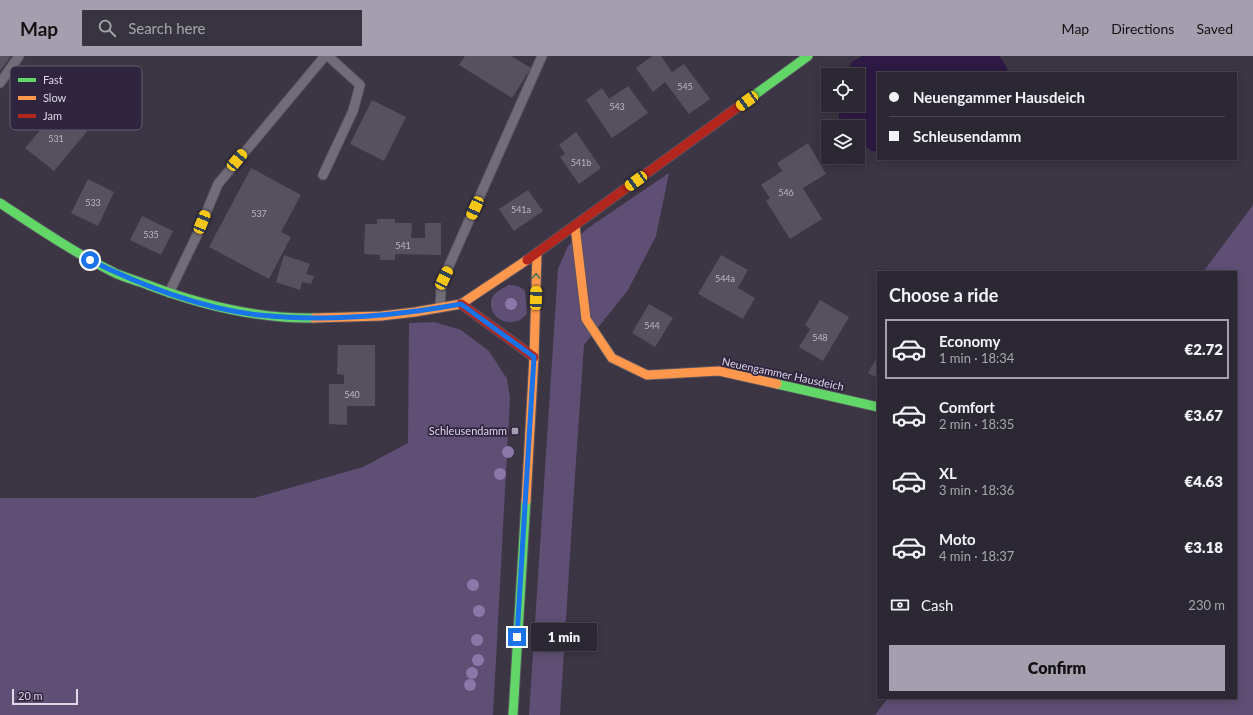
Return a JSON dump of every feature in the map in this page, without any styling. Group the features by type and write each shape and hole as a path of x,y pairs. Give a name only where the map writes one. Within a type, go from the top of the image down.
{"street":[{"path":"0,203 76,252 118,274 169,293 211,305 258,315 299,318 381,316 440,308 461,304 537,253 808,56"},
{"name":"Neuengammer Hausdeich","path":"575,226 586,319 612,358 647,375 719,371 877,407"},
{"path":"513,715 534,357 537,253"},
{"path":"461,304 534,357"}],"lane":[{"path":"12,66 19,56"},
{"path":"169,293 197,235 218,184 325,56"},
{"path":"323,175 353,111 360,85 328,56"},
{"path":"440,308 441,288 444,278 542,56"},
{"path":"0,83 10,69"}],"shaded area":[{"path":"862,56 999,56 1007,67 1007,72 877,72 877,151 871,151 865,145 865,120 839,120 839,112 865,112 865,68 848,68 852,62"},
{"path":"669,173 656,236 628,290 584,345 560,715 529,715 558,269 568,246 588,228"},
{"path":"1253,205 1253,715 875,715 887,699 1237,699 1237,271 1204,271"},
{"path":"508,285 517,286 525,291 527,314 520,320 513,322 506,322 495,315 491,303 493,296"},
{"path":"434,322 461,330 489,351 507,379 510,398 493,715 0,715 0,498 254,498 363,467 408,443 409,323"}],"building":[{"path":"0,56 11,56 0,71"},
{"path":"465,56 511,56 531,68 512,98 459,65"},
{"path":"652,56 661,56 672,72 684,64 710,99 689,114 665,82 653,92 636,68"},
{"path":"628,86 648,113 612,138 586,100 602,88 609,99"},
{"path":"372,100 406,117 384,161 350,144"},
{"path":"40,130 88,130 54,171 25,148"},
{"path":"576,132 601,168 579,184 560,157 565,154 559,145"},
{"path":"808,143 826,174 803,188 822,219 790,239 766,201 770,198 761,185 782,171 777,163"},
{"path":"251,168 301,195 281,232 291,237 269,279 209,247"},
{"path":"88,179 114,192 98,226 71,213"},
{"path":"528,190 543,211 514,231 499,209"},
{"path":"142,216 173,231 161,255 130,240"},
{"path":"377,219 395,219 395,223 412,223 411,238 425,238 425,223 441,223 441,255 395,254 395,260 380,260 380,255 364,254 365,224 377,224"},
{"path":"284,255 310,264 306,274 314,276 311,284 302,282 300,290 276,282"},
{"path":"721,255 748,270 738,288 755,298 743,319 698,294"},
{"path":"820,300 849,317 823,361 799,347 810,329 805,325"},
{"path":"649,304 673,318 655,347 632,333"},
{"path":"338,345 375,345 375,406 347,406 347,425 329,424 329,384 344,384 344,375 337,374"},
{"path":"877,357 877,378 868,373"}],"traffic: fast":[{"path":"749,99 808,56"},
{"path":"0,203 72,249 117,274 188,299 230,309 272,316 314,318"},
{"path":"777,384 877,407"},
{"path":"513,715 526,501"}],"traffic: slow":[{"path":"575,226 586,319 612,358 647,375 719,371 777,384"},
{"path":"526,501 534,357 537,253"},
{"path":"314,318 381,316 461,304 527,260"}],"traffic: jam":[{"path":"527,260 749,99"},
{"path":"461,304 534,357"}],"place":[{"name":"Schleusendamm","path":"515,431"}],"route":[{"path":"90,260 118,274 169,293 211,305 258,315 299,318 381,316 416,312 461,304 534,357 517,637"}]}
